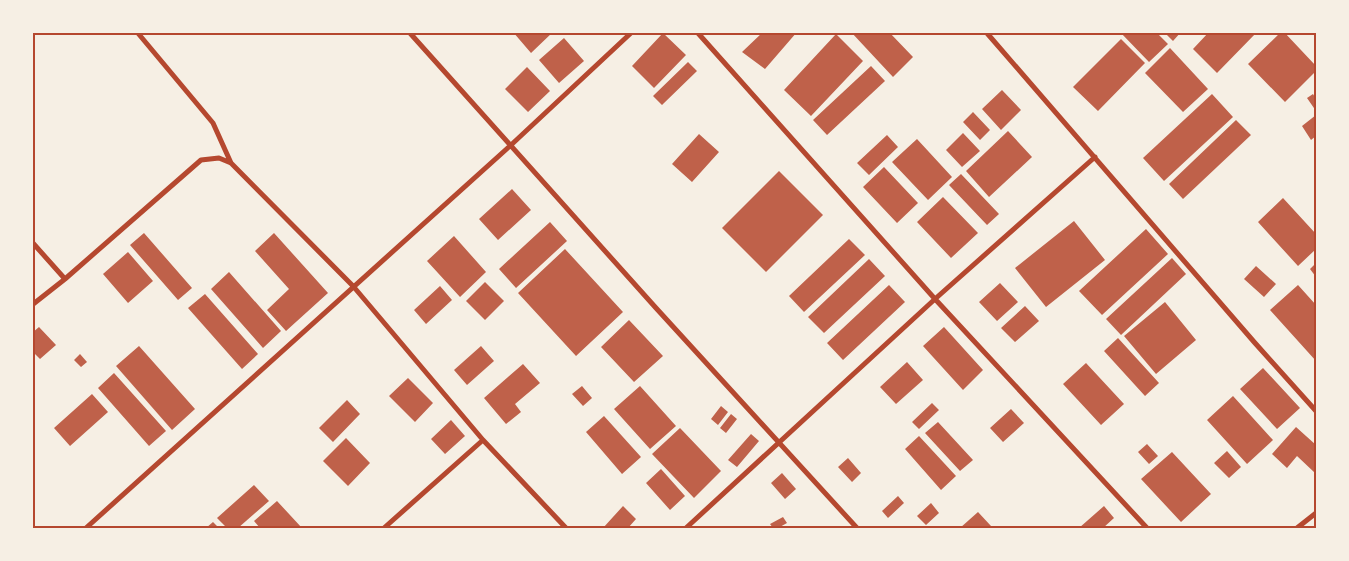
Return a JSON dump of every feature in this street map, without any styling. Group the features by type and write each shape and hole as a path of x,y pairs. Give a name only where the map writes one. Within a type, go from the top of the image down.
{"street":[{"path":"138,32 213,123 232,163 353,286 482,440 566,528"},
{"path":"410,32 656,308 857,528"},
{"path":"86,528 511,145 632,32"},
{"path":"697,32 935,299 1147,528"},
{"path":"986,32 1316,411"},
{"path":"686,528 935,299 1095,157"},
{"path":"32,306 201,160 219,158 232,163"},
{"path":"32,242 65,279"},
{"path":"384,528 482,440"},
{"path":"1297,528 1316,512"}],"building":[{"path":"513,32 553,32 531,53"},
{"path":"763,32 797,32 765,69 742,52"},
{"path":"851,32 889,32 913,57 893,77"},
{"path":"1120,32 1156,32 1168,44 1149,62"},
{"path":"1164,32 1181,32 1173,41"},
{"path":"1209,32 1257,32 1217,73 1193,49"},
{"path":"1281,32 1284,32 1316,66 1316,71 1285,102 1248,64"},
{"path":"663,33 686,55 654,88 632,66"},
{"path":"836,34 863,61 811,116 784,90"},
{"path":"564,38 584,61 559,83 539,60"},
{"path":"1121,39 1145,63 1098,111 1073,87"},
{"path":"1170,48 1208,89 1183,112 1145,73"},
{"path":"688,62 697,71 662,105 653,96"},
{"path":"871,66 885,81 827,135 813,120"},
{"path":"527,67 550,91 528,112 505,89"},
{"path":"1002,90 1021,110 1001,130 982,109"},
{"path":"1212,94 1233,117 1164,181 1143,158"},
{"path":"1313,94 1316,99 1316,111 1307,98"},
{"path":"973,112 990,130 980,140 963,122"},
{"path":"1316,115 1316,136 1311,140 1302,126"},
{"path":"1236,120 1251,135 1183,199 1169,184"},
{"path":"1008,131 1032,157 989,197 966,171"},
{"path":"963,133 980,151 962,167 946,150"},
{"path":"699,134 719,152 692,182 672,164"},
{"path":"887,135 898,147 869,175 857,163"},
{"path":"917,139 952,177 928,200 892,162"},
{"path":"884,167 918,203 897,223 863,187"},
{"path":"779,171 823,215 766,272 722,228"},
{"path":"961,174 999,214 987,225 949,185"},
{"path":"512,189 531,210 498,240 479,219"},
{"path":"943,197 978,233 951,258 917,222"},
{"path":"1283,198 1316,234 1316,249 1298,266 1258,222"},
{"path":"1074,221 1105,260 1046,307 1015,268"},
{"path":"550,222 567,241 516,288 499,269"},
{"path":"1146,229 1168,254 1102,315 1079,291"},
{"path":"144,233 192,288 178,300 130,245"},
{"path":"274,233 328,293 286,331 267,310 289,289 255,251"},
{"path":"454,236 486,272 460,297 427,261"},
{"path":"849,239 865,255 804,312 789,296"},
{"path":"565,249 623,312 576,356 518,293"},
{"path":"128,252 153,281 128,303 103,274"},
{"path":"1172,258 1186,274 1121,335 1106,319"},
{"path":"869,259 885,276 824,333 808,317"},
{"path":"1316,263 1316,277 1310,269"},
{"path":"1256,266 1276,284 1264,297 1244,279"},
{"path":"229,272 281,331 263,348 211,289"},
{"path":"485,282 504,301 485,320 466,301"},
{"path":"1000,283 1018,302 997,321 979,302"},
{"path":"889,285 905,302 843,360 827,343"},
{"path":"1298,285 1316,305 1316,361 1270,310"},
{"path":"440,286 452,300 426,324 414,310"},
{"path":"205,294 258,354 242,369 188,308"},
{"path":"1165,302 1196,340 1156,374 1124,336"},
{"path":"1025,306 1039,321 1015,342 1001,328"},
{"path":"629,320 663,356 634,382 601,347"},
{"path":"39,327 56,345 40,359 32,351 32,333"},
{"path":"944,327 983,370 963,390 923,346"},
{"path":"1118,338 1159,383 1145,396 1104,351"},
{"path":"139,346 195,409 172,430 116,366"},
{"path":"481,346 494,361 467,385 454,370"},
{"path":"80,354 87,362 81,367 74,360"},
{"path":"907,362 923,380 896,404 880,387"},
{"path":"1086,363 1124,404 1101,425 1063,384"},
{"path":"523,364 540,383 515,404 521,412 506,424 484,398"},
{"path":"1263,368 1300,408 1277,429 1240,389"},
{"path":"114,373 166,431 149,446 98,388"},
{"path":"408,378 433,403 415,422 389,396"},
{"path":"582,386 592,398 583,406 572,394"},
{"path":"640,386 676,426 650,449 614,409"},
{"path":"92,394 108,412 70,446 54,428"},
{"path":"1233,396 1273,440 1247,464 1207,420"},
{"path":"347,400 360,414 333,442 319,428"},
{"path":"932,403 939,410 919,429 912,422"},
{"path":"721,406 728,412 718,425 711,419"},
{"path":"1011,409 1024,423 1003,442 990,428"},
{"path":"731,414 737,419 726,433 720,428"},
{"path":"604,416 641,457 622,474 586,432"},
{"path":"451,420 465,436 445,454 431,439"},
{"path":"938,422 973,460 960,471 925,433"},
{"path":"1296,427 1316,445 1315,473 1297,456 1287,468 1272,454"},
{"path":"680,428 721,471 694,498 652,454"},
{"path":"751,434 759,441 737,467 728,460"},
{"path":"919,436 956,476 941,490 905,449"},
{"path":"346,438 370,463 348,486 323,461"},
{"path":"1147,444 1158,456 1149,464 1138,452"},
{"path":"1227,451 1241,467 1229,478 1214,463"},
{"path":"1172,452 1211,494 1181,522 1141,479"},
{"path":"848,458 861,473 852,482 838,467"},
{"path":"661,469 685,496 670,510 646,483"},
{"path":"782,473 796,489 785,499 771,483"},
{"path":"254,485 269,501 238,528 227,528 217,518"},
{"path":"898,496 904,503 888,518 882,511"},
{"path":"277,501 302,528 260,528 254,521"},
{"path":"931,503 939,513 926,525 917,516"},
{"path":"623,506 636,519 628,528 603,528"},
{"path":"1104,506 1114,518 1103,528 1079,528"},
{"path":"978,512 991,526 988,528 960,528"},
{"path":"783,517 787,523 778,528 773,528 770,524"},
{"path":"213,522 219,528 206,528"}]}
